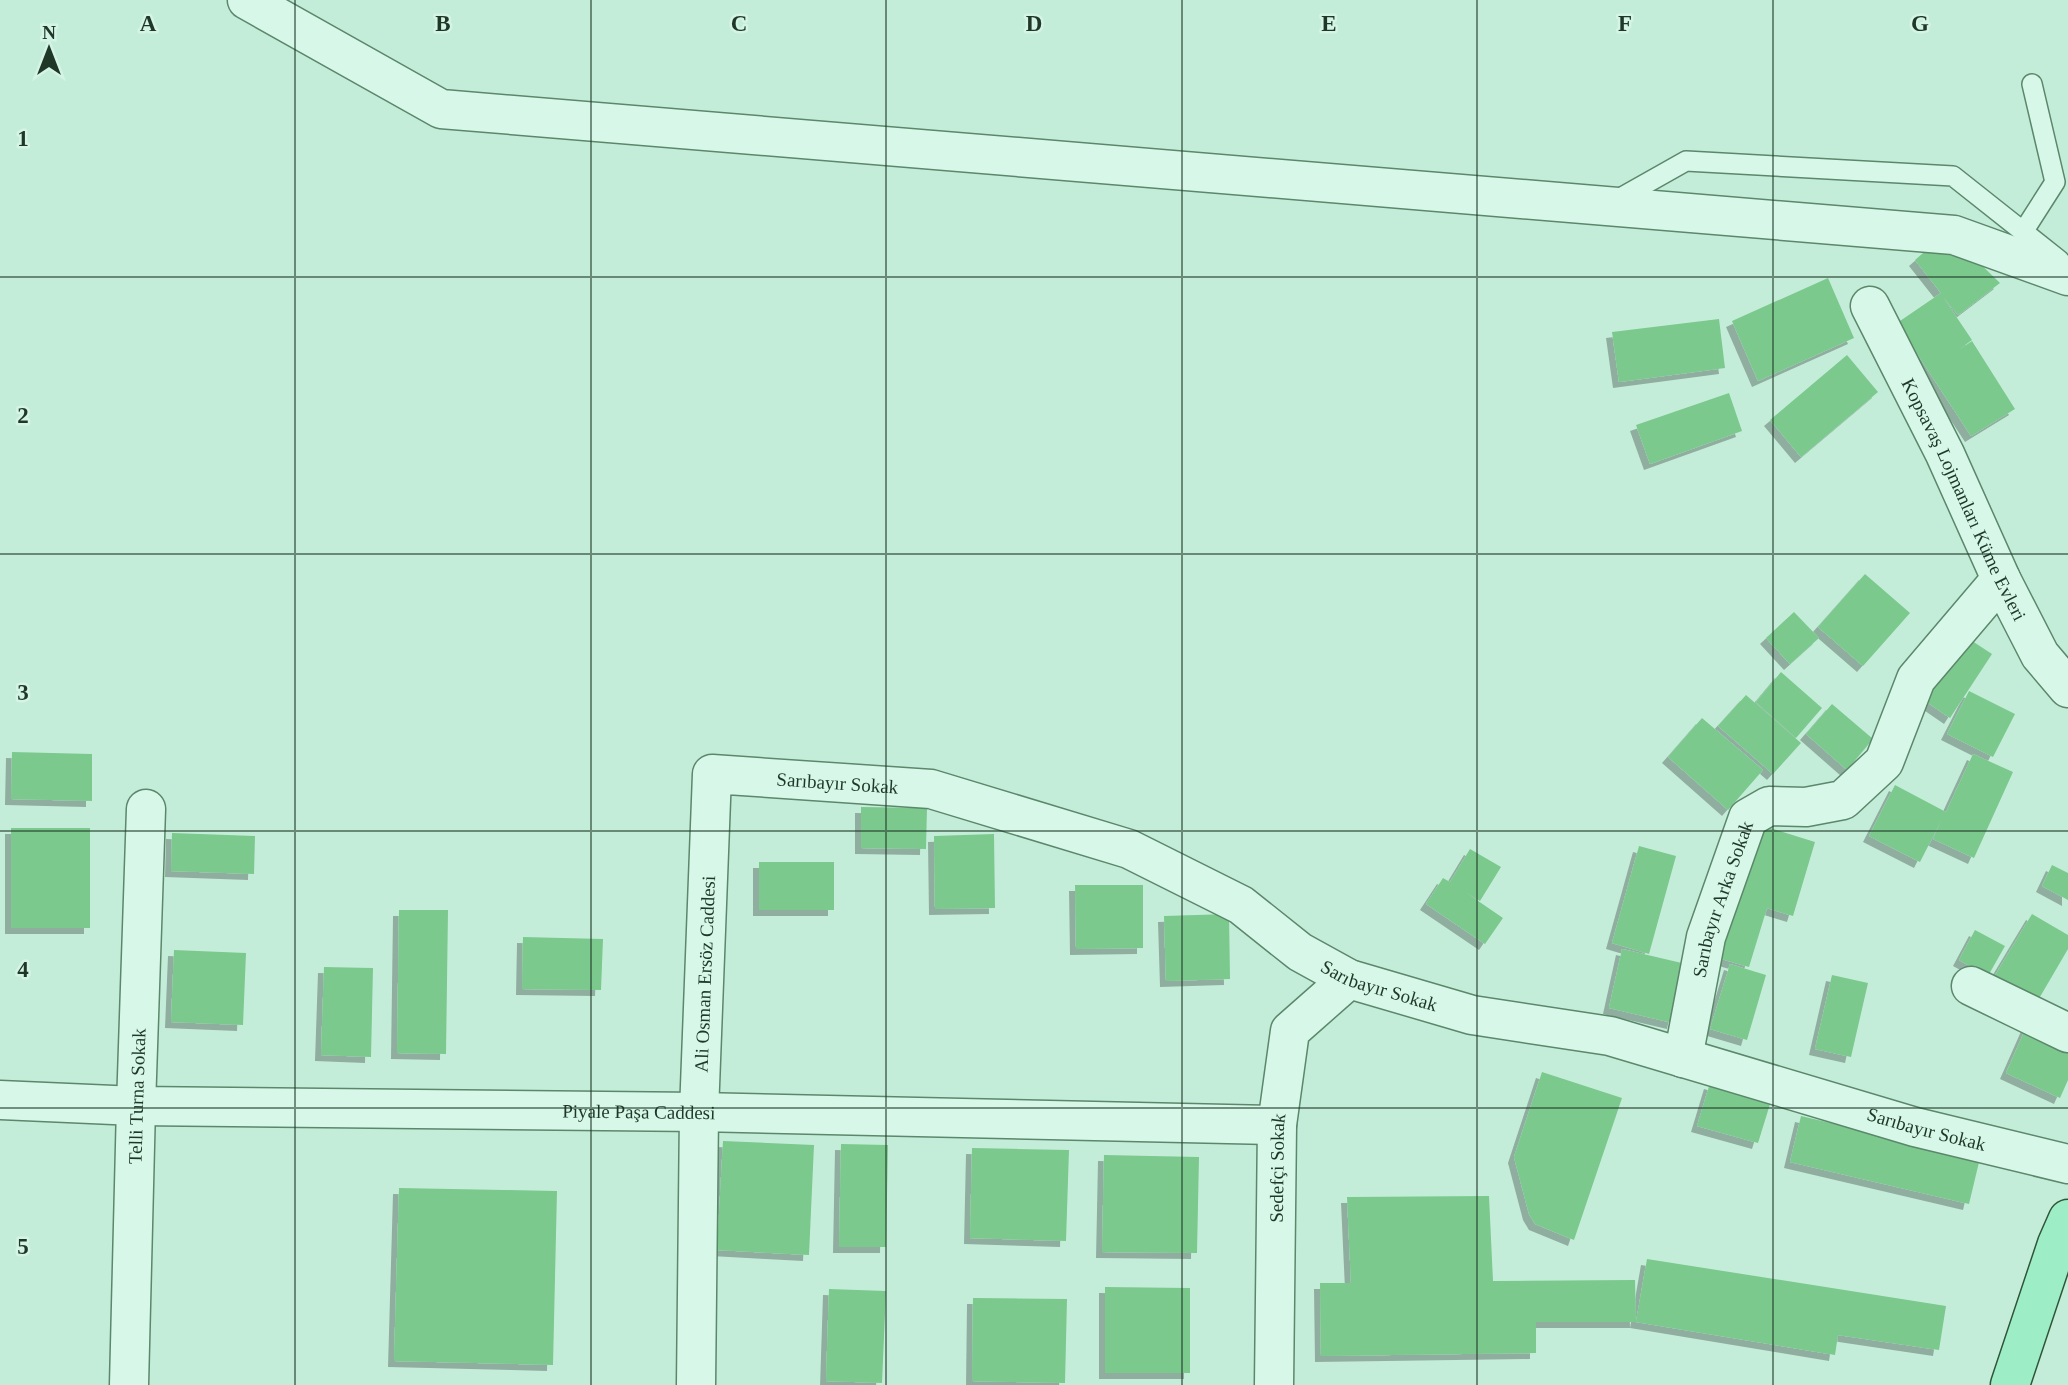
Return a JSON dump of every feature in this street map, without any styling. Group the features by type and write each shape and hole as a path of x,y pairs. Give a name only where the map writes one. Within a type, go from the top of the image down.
{"main road":[{"path":"2010,1385 2057,1244 2068,1219"}],"street":[{"path":"247,0 441,109 1954,235 2068,276"},
{"name":"Kopsavaş Lojmanları Küme Evleri","path":"1870,306 1945,454 2001,579 2040,655 2068,688"},
{"name":"Sarıbayır Arka Sokak","path":"1683,1058 1706,937 1748,818 1769,806 1806,807 1843,800 1884,762 1916,679 2001,579"},
{"name":"Sarıbayır Sokak","path":"712,774 931,789 1129,849 1241,905 1300,952 1349,979 1472,1015 1610,1035 1915,1127 2068,1164"},
{"name":"Ali Osman Ersöz Caddesi","path":"696,1385 699,1112 712,774"},
{"name":"Telli Turna Sokak","path":"129,1385 135,1106 146,809"},
{"name":"Sedefçi Sokak","path":"1274,1385 1276,1125 1290,1031 1349,979"},
{"path":"1971,986 2068,1033"},
{"name":"Piyale Paşa Caddesi","path":"0,1100 135,1106 699,1112 1276,1125"}],"lane":[{"path":"2023,232 2055,182 2032,85"},
{"path":"1607,205 1686,162 1953,176 2068,267"}],"building":[{"path":"1930,247 1967,251 2000,283 1958,315 1943,297 1972,340 1957,351 1972,341 2015,409 1971,436 1897,323 1941,293 1915,260"},
{"path":"1828,278 1854,338 1758,381 1732,321"},
{"path":"1719,319 1725,368 1619,382 1612,332"},
{"path":"1847,355 1878,392 1801,457 1770,420"},
{"path":"1729,393 1742,431 1650,464 1636,425"},
{"path":"1865,574 1910,613 1863,666 1818,627"},
{"path":"1794,612 1819,638 1790,664 1766,638"},
{"path":"1963,635 1992,654 1950,718 1921,698"},
{"path":"1781,672 1822,708 1796,738 1756,702"},
{"path":"1969,691 2015,714 1993,757 1947,734"},
{"path":"1746,695 1801,743 1773,774 1718,726"},
{"path":"1832,704 1873,739 1847,770 1806,734"},
{"path":"1702,718 1763,770 1728,810 1668,757"},
{"path":"12,752 92,754 92,801 11,799"},
{"path":"1973,754 2013,772 1974,858 1933,839 1942,819 1920,862 1869,836 1895,785 1946,812"},
{"path":"861,807 927,808 926,849 861,848"},
{"path":"1757,824 1815,842 1793,916 1767,908 1749,967 1718,958"},
{"path":"11,828 90,828 90,928 11,928"},
{"path":"172,833 255,836 254,874 171,871"},
{"path":"994,834 995,908 935,909 934,836"},
{"path":"1639,846 1676,856 1649,954 1612,943"},
{"path":"1470,849 1501,867 1480,901 1465,892 1503,918 1485,944 1426,904 1443,878 1450,882"},
{"path":"759,862 834,862 834,910 759,910"},
{"path":"2052,865 2068,873 2068,900 2042,886"},
{"path":"1075,885 1143,885 1143,948 1076,949"},
{"path":"399,910 448,910 446,1054 397,1053"},
{"path":"1229,914 1230,979 1166,981 1164,916"},
{"path":"2032,914 2068,935 2068,949 2037,1002 1994,977"},
{"path":"1975,930 2005,946 1988,976 1959,960"},
{"path":"523,937 603,939 601,990 522,989"},
{"path":"1622,949 1686,964 1673,1023 1609,1008"},
{"path":"174,950 246,953 243,1025 171,1022"},
{"path":"1730,964 1766,975 1747,1040 1710,1029"},
{"path":"324,967 373,968 371,1057 321,1055"},
{"path":"1832,975 1868,983 1851,1057 1815,1049"},
{"path":"2029,1021 2068,1039 2068,1080 2060,1098 2006,1073"},
{"path":"1542,1072 1622,1098 1574,1240 1535,1224 1529,1214 1514,1157"},
{"path":"1710,1083 1771,1101 1758,1143 1697,1126"},
{"path":"1801,1116 1980,1158 1969,1204 1790,1162"},
{"path":"723,1141 814,1145 809,1255 717,1250"},
{"path":"841,1144 888,1145 886,1247 839,1247"},
{"path":"972,1148 1069,1150 1066,1241 970,1238"},
{"path":"1104,1155 1199,1157 1197,1253 1102,1252"},
{"path":"399,1188 557,1191 553,1365 394,1361"},
{"path":"1489,1196 1493,1281 1635,1280 1636,1322 1536,1322 1536,1353 1321,1356 1320,1283 1351,1283 1347,1197"},
{"path":"1647,1259 1946,1306 1939,1350 1838,1335 1835,1355 1636,1322"},
{"path":"1105,1287 1190,1288 1190,1373 1105,1373"},
{"path":"829,1289 886,1291 882,1383 826,1381"},
{"path":"973,1298 1067,1299 1065,1383 972,1381"}]}
